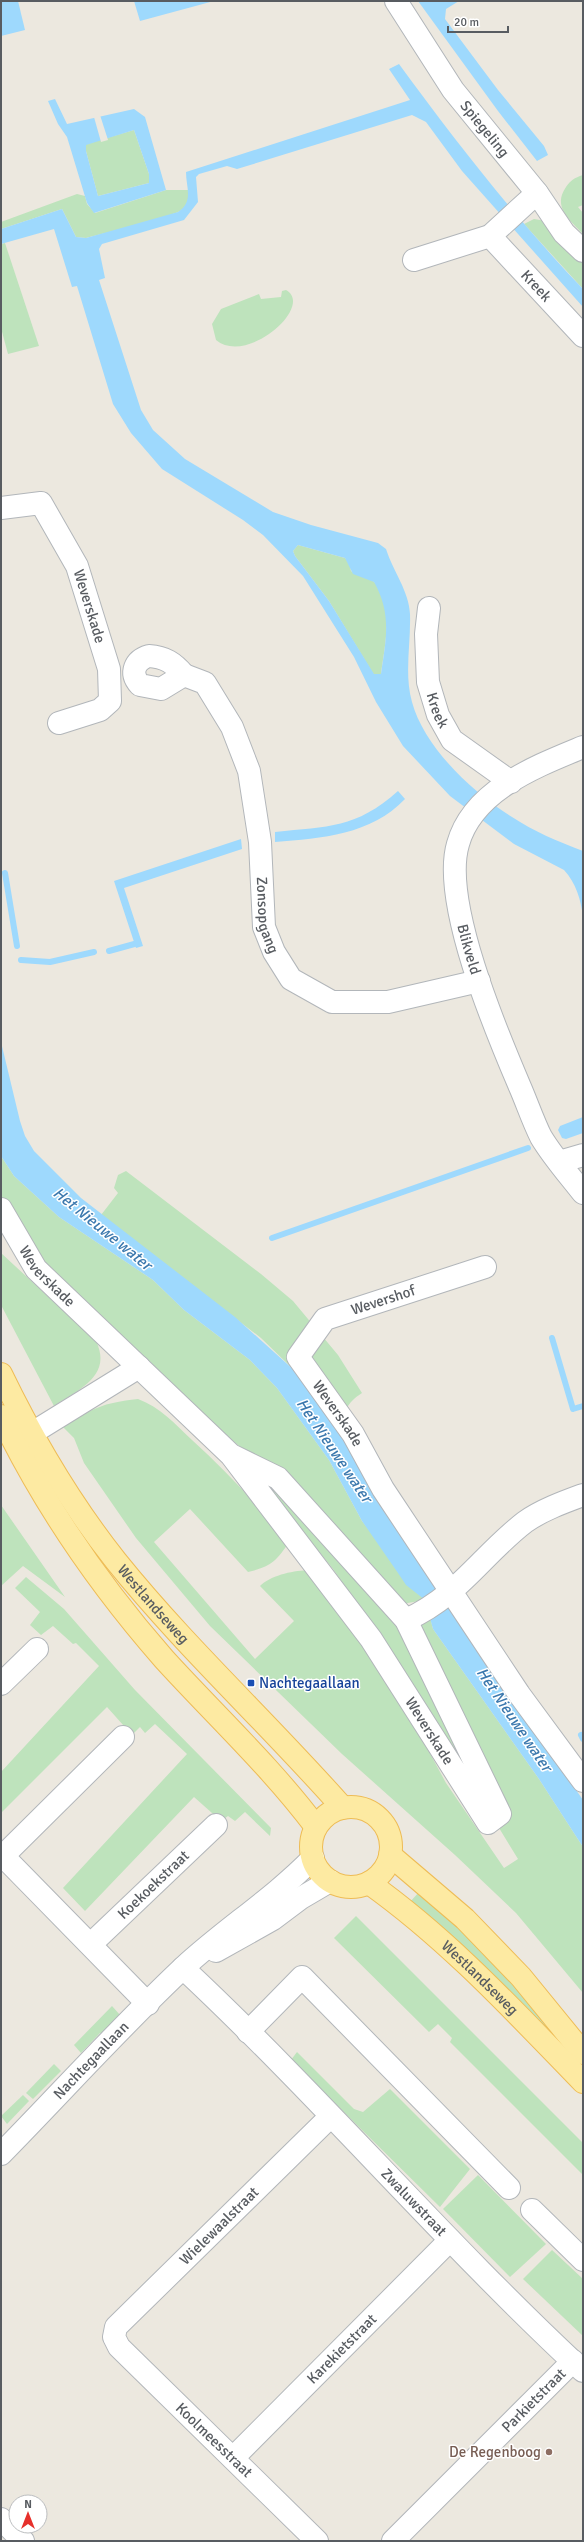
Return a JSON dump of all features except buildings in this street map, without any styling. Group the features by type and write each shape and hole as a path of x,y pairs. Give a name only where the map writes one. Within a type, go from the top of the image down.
{"main road":[{"name":"Westlandseweg","path":"1,1374 22,1439 44,1495 96,1573 164,1658 289,1792 316,1827"},
{"name":"Westlandseweg","path":"1,1416 60,1484 116,1561 189,1644 312,1772 343,1808"},
{"path":"343,1808 364,1809 377,1816 389,1834 390,1855 383,1871 369,1883 349,1887 330,1881 320,1871 313,1858 312,1842 316,1827 325,1817 343,1808"},
{"name":"Westlandseweg","path":"390,1855 465,1919 511,1967 583,2053"},
{"name":"Westlandseweg","path":"369,1883 398,1904 462,1960 583,2082"}],"street":[{"name":"Spiegeling","path":"396,1 453,90 536,194 564,233 583,251"},
{"path":"414,260 504,225 536,194"},
{"name":"Kreek","path":"504,225 583,336"},
{"name":"Weverskade","path":"2,506 42,503 77,566 110,669 110,701 100,710 59,723"},
{"name":"Kreek","path":"429,608 426,634 428,682 438,715 452,740 510,782"},
{"name":"Zonsopgang","path":"184,675 205,683 232,727 249,771 260,842 264,927 274,952 291,979 332,1002 388,1002 479,981"},
{"name":"Blikveld","path":"583,746 539,766 510,782 490,797 471,819 458,844 454,875 459,912 479,981 502,1044 542,1137 583,1193"},
{"path":"559,1162 583,1155"},
{"name":"Weverskade","path":"1,1209 36,1269 232,1455 371,1639 488,1823 500,1814 411,1617 278,1478 232,1455"},
{"name":"Wevershof","path":"298,1357 325,1319 485,1267"},
{"name":"Weverskade","path":"298,1357 353,1434 383,1489 519,1694 583,1781"},
{"path":"22,1439 50,1420 139,1367"},
{"path":"411,1617 452,1592 526,1522 561,1502 583,1495"},
{"path":"1,1684 37,1649"},
{"path":"123,1737 2,1855 91,1944 148,2004"},
{"name":"Koekoekstraat","path":"91,1944 216,1825"},
{"name":"Nachtegaallaan","path":"1,2154 183,1968 228,1929 288,1883 313,1858"},
{"name":"Nachtegaallaan","path":"183,1968 259,1927 301,1898 330,1881"},
{"name":"Zwaluwstraat","path":"183,1968 248,2032 450,2240 578,2366"},
{"path":"248,2032 302,1977 509,2188"},
{"name":"Wielewaalstraat","path":"114,2337 116,2327 330,2117"},
{"path":"532,2210 583,2260"},
{"name":"Karekietstraat","path":"232,2458 450,2240"},
{"name":"Koolmeesstraat","path":"114,2337 119,2347 317,2541"},
{"name":"Parkietstraat","path":"393,2541 578,2366"},
{"path":"1,2519 23,2541"}],"green space":[{"path":"134,130 149,174 149,183 98,196 86,151 86,144"},
{"path":"583,175 583,205 578,207 583,213 583,234 564,213 561,201 562,194 566,187 575,178"},
{"path":"166,190 188,190 188,200 183,209 166,217 86,238 76,237 62,209 1,229 1,222 77,194 85,196 87,204 95,213"},
{"path":"534,219 546,221 583,263 583,289 524,224"},
{"path":"5,243 39,346 8,354 1,328 1,244"},
{"path":"286,290 293,298 292,308 285,320 274,331 259,340 244,345 229,346 216,340 212,324 221,309 259,294 261,299 281,297 282,291"},
{"path":"298,545 345,558 349,562 351,571 371,579 380,589 384,600 387,625 381,674 374,675 329,601 295,556 293,551"},
{"path":"1,1156 14,1176 59,1217 153,1280 184,1310 250,1360 277,1388 329,1460 362,1521 425,1600 402,1604 251,1456 225,1434 40,1259 1,1201"},
{"path":"126,1171 261,1274 293,1301 338,1355 362,1393 352,1401 346,1409 339,1431 295,1371 261,1338 101,1215 118,1193 114,1188 118,1175"},
{"path":"1,1253 96,1341 100,1353 100,1364 97,1373 82,1388 54,1406 1,1305"},
{"path":"138,1399 146,1402 167,1416 218,1464 289,1542 277,1559 262,1568 248,1572 190,1509 154,1542 255,1659 294,1621 260,1586 271,1579 285,1574 300,1571 313,1571 407,1711 446,1783 504,1868 518,1859 496,1823 417,1628 429,1613 433,1629 539,1779 583,1847 583,1993 516,1913 455,1855 342,1754 210,1626 136,1538 84,1463 74,1438 63,1427 98,1407 115,1402"},
{"path":"252,1469 268,1479 392,1612 494,1813 379,1635 333,1569"},
{"path":"1,1505 65,1597 23,1566 1,1586"},
{"path":"26,1577 64,1609 135,1690 271,1828 270,1836 245,1812 235,1821 228,1816 221,1821 194,1797 85,1911 63,1888 187,1754 155,1724 145,1733 140,1727 132,1735 107,1707 1,1813 1,1772 99,1666 76,1643 73,1644 53,1626 41,1635 30,1625 40,1612 15,1588"},
{"path":"420,1891 504,1969 567,2043 560,2049 409,1903"},
{"path":"356,1916 583,2143 583,2175 450,2042 452,2038 438,2024 429,2032 334,1938"},
{"path":"112,2006 120,2015 109,2032 100,2033 81,2053 74,2045"},
{"path":"297,2052 354,2109 363,2112 390,2089 470,2169 440,2207 291,2060"},
{"path":"54,2064 61,2071 33,2099 26,2093"},
{"path":"23,2095 29,2101 7,2124 1,2116"},
{"path":"478,2175 546,2244 510,2277 443,2209"},
{"path":"552,2250 583,2279 583,2336 523,2279"}],"water":[{"path":"18,1 25,30 1,36 1,2"},
{"path":"134,1 214,1 140,21"},
{"path":"418,1 459,1 446,9 445,19 498,90 544,146 548,155 537,161 498,111"},
{"path":"399,64 487,180 510,208 583,289 583,307 462,171 426,122 412,115 237,169 227,166 199,174 196,177 198,202 184,220 102,244 99,249 105,278 99,280 141,410 153,430 185,459 273,512 311,525 378,543 386,549 404,589 409,606 410,625 408,680 412,702 418,719 427,736 466,782 497,807 537,832 583,851 583,917 577,892 572,880 564,870 514,844 450,796 403,746 376,702 354,657 303,576 263,535 243,520 162,469 131,433 113,404 77,286 72,287 54,229 1,244 1,229 62,209 76,237 86,238 178,212 183,208 188,199 186,172 410,100 389,69","holes":["298,545 345,558 353,574 374,582 380,594 386,627 385,649 381,674 374,674 329,601 295,556 293,551"]},
{"path":"55,99 67,124 134,109 145,117 166,190 94,213 87,203 67,137 58,124 48,101","holes":["134,130 149,174 149,183 98,196 86,151 86,145"]},
{"path":"398,791 405,799 392,811 361,827 328,836 275,842 275,832 341,824 368,813"},
{"path":"241,839 242,849 124,888 143,946 136,948 114,881"},
{"name":"Het Nieuwe water","path":"1,1042 20,1121 25,1136 34,1151 81,1198 235,1317 295,1371 339,1431 436,1585 435,1591 449,1606 583,1800 583,1847 539,1779 433,1629 425,1600 406,1585 362,1521 329,1460 277,1388 250,1360 184,1310 153,1280 59,1217 14,1176 1,1156"},
{"path":"583,1117 583,1133 566,1139 562,1138 558,1130 560,1126"}],"pier":[{"path":"100,115 108,140 101,142 94,117"}],"waterway":[{"path":"5,873 17,946"},
{"path":"109,951 138,943 137,940"},
{"path":"21,960 50,962 94,952"},
{"path":"272,1238 528,1148"},
{"path":"552,1338 573,1409 583,1406"},
{"path":"581,1735 583,1739"}],"place":[{"name":"Nachtegaallaan","path":"251,1683"},
{"name":"De Regenboog","path":"549,2452"}]}
